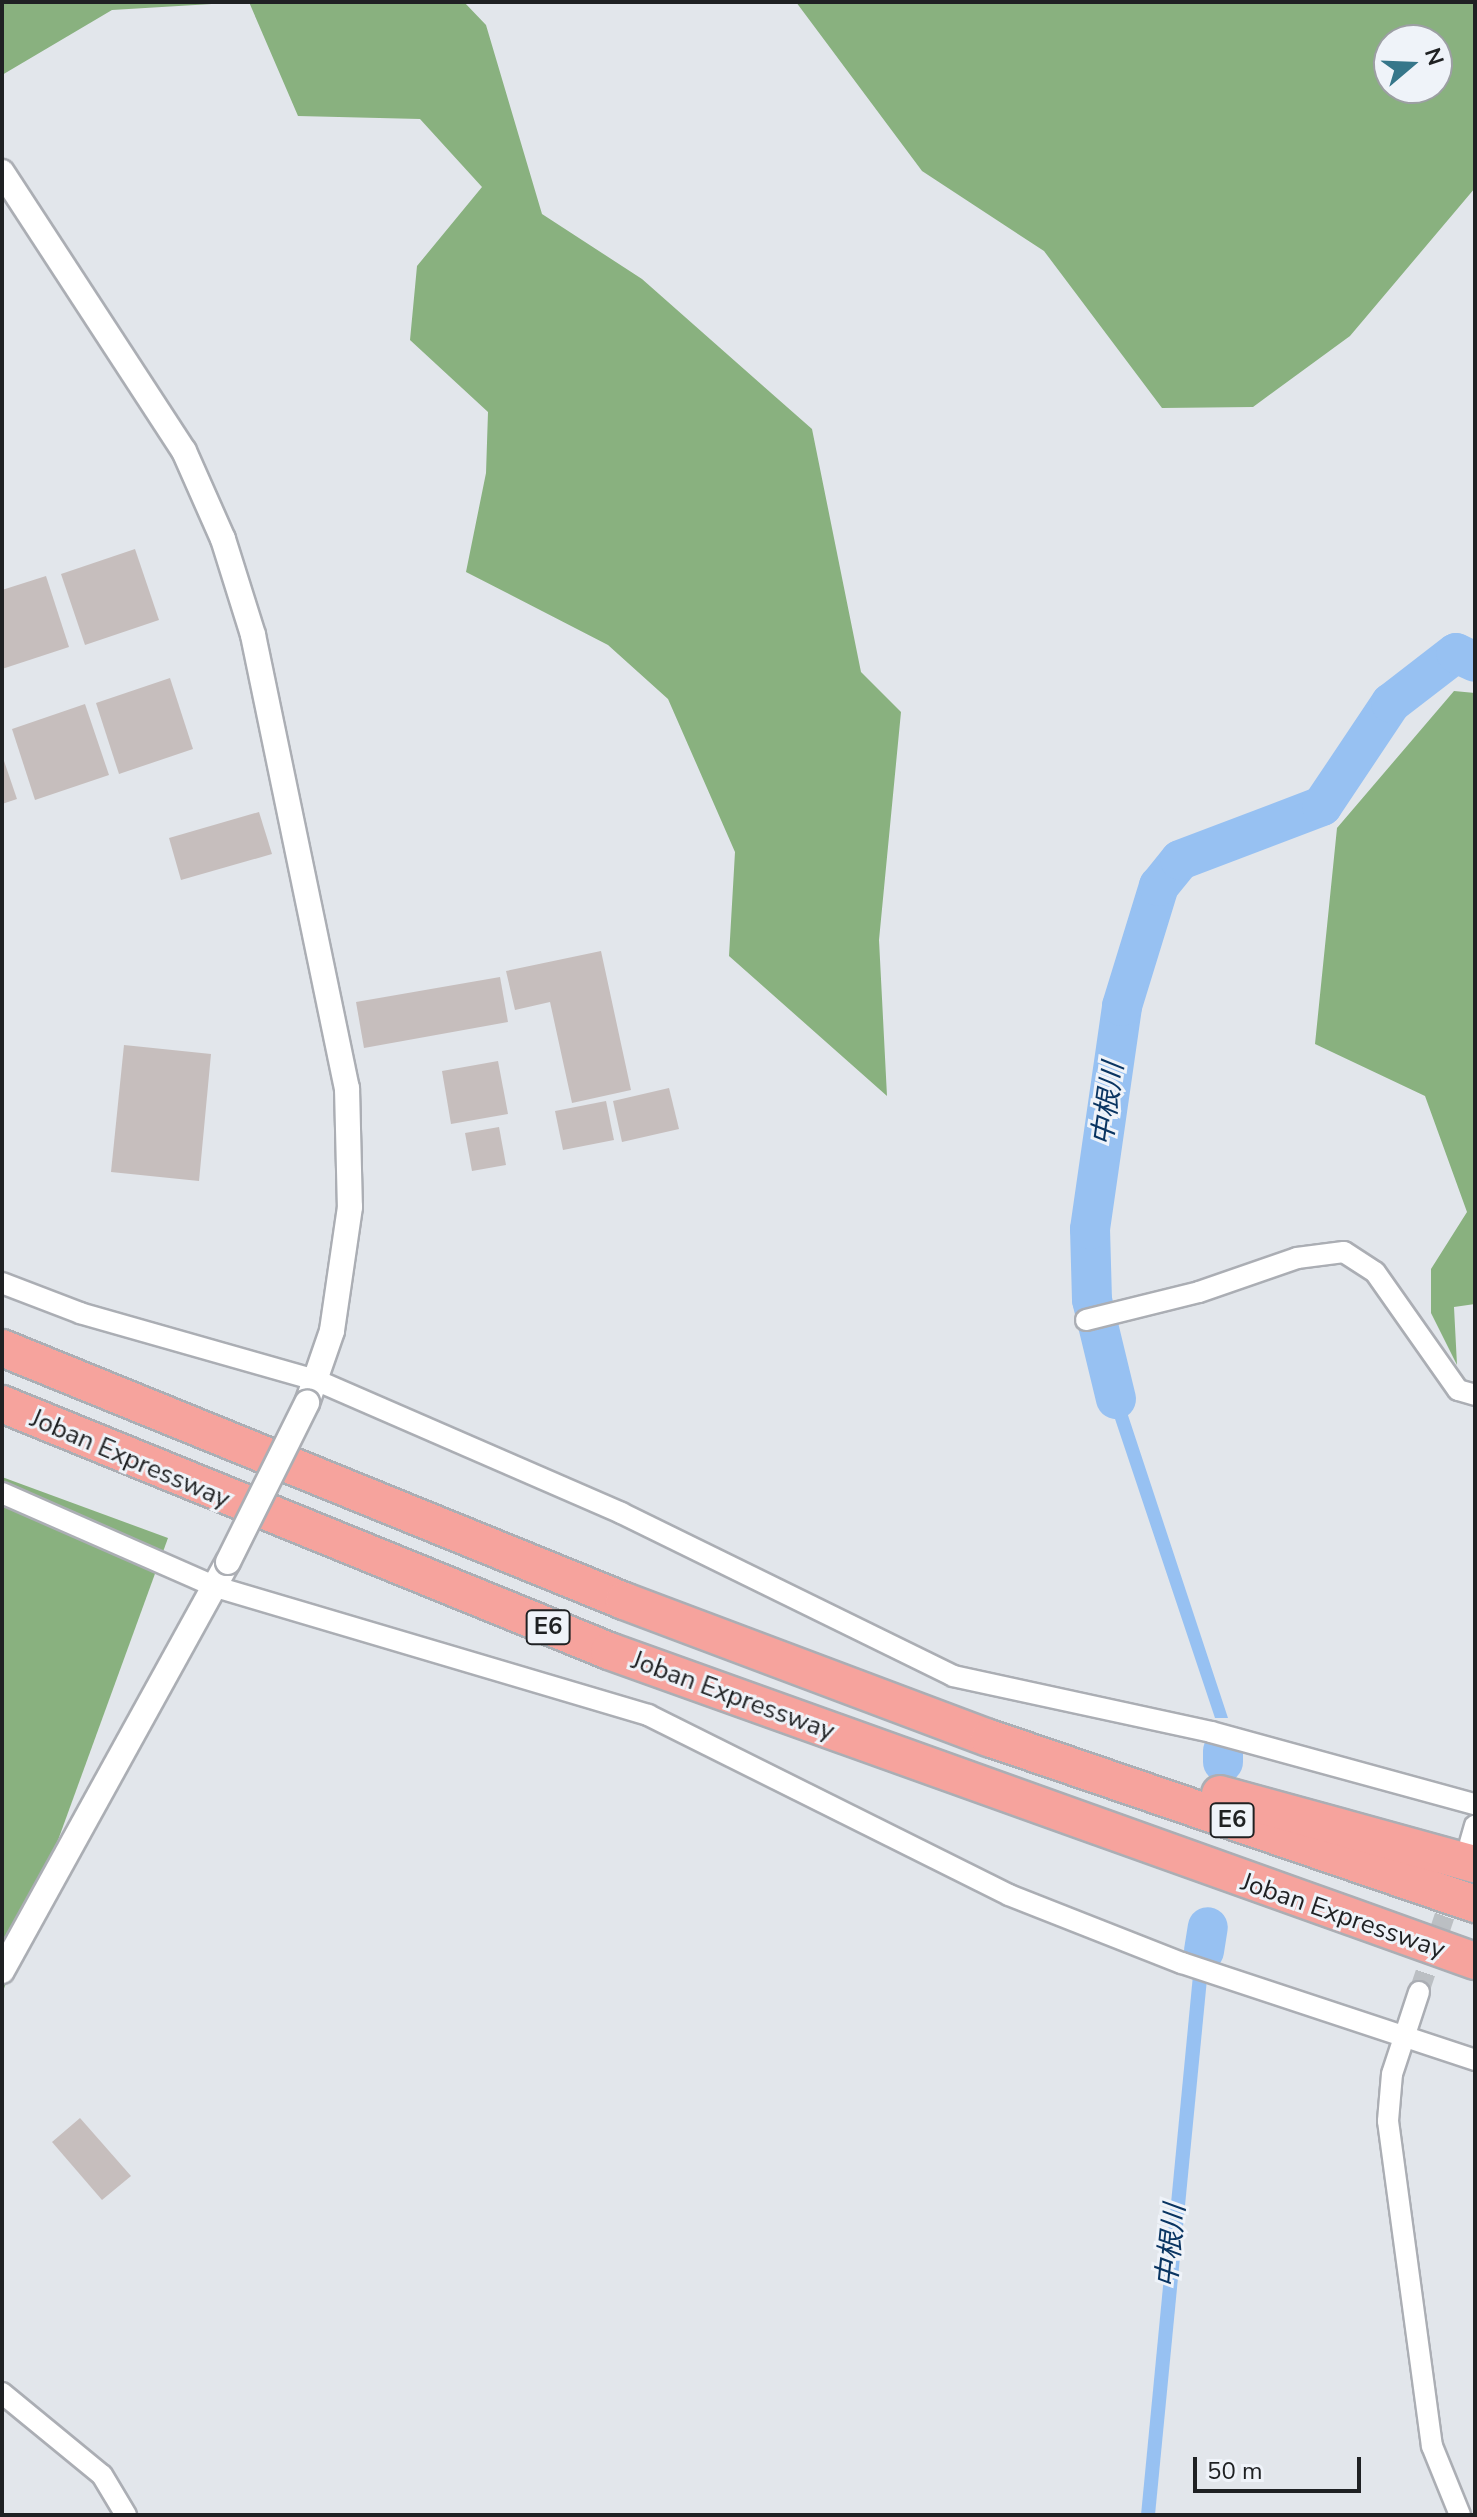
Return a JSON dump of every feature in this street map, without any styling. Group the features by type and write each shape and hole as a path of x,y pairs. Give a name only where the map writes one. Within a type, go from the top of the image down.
{"highway":[{"name":"Joban Expressway","path":"2,1348 248,1452 989,1738 1475,1904"},
{"name":"Joban Expressway","path":"2,1404 609,1651 1101,1831 1475,1961"},
{"path":"989,1738 1318,1817 1473,1844"},
{"path":"1101,1831 1475,1987"}],"street":[{"path":"2,172 184,451 223,539 253,635 347,1088 350,1207 312,1392 216,1587 2,1971"},
{"path":"1086,1320 1107,1317 1297,1258 1344,1252 1375,1272 1458,1390 1475,1395"},
{"path":"2,1283 80,1313 312,1392 621,1513 953,1676 1211,1732 1475,1804"},
{"path":"2,1493 216,1587 648,1715 1009,1895 1182,1963 1475,2060"},
{"path":"1419,1992 1392,2074 1388,2121 1432,2446 1460,2515"},
{"path":"2,2393 102,2475 126,2515"}],"green space":[{"path":"2,2 245,2 112,10 2,75"},
{"path":"249,2 464,2 486,25 542,214 642,279 812,429 861,672 901,712 879,940 887,1096 729,956 735,852 668,699 608,645 466,572 486,473 488,412 410,340 417,266 482,187 420,119 298,116"},
{"path":"796,2 1475,2 1475,188 1350,336 1253,407 1162,408 1044,251 922,171"},
{"path":"1454,691 1475,693 1475,1304 1454,1307 1457,1365 1431,1313 1431,1269 1467,1212 1425,1096 1315,1044 1337,828"},
{"path":"2,1477 168,1538 2,1994"}],"water":[{"path":"1107,1347 1228,1718 1215,1718 1106,1392 1093,1349"},
{"path":"1193,1975 1207,1979 1155,2515 1141,2515"}],"building":[{"path":"135,549 159,620 85,645 61,574"},
{"path":"46,576 69,647 2,669 2,590"},
{"path":"170,678 193,749 119,774 96,703"},
{"path":"85,704 109,775 35,800 12,729"},
{"path":"2,755 17,799 2,804"},
{"path":"259,812 272,854 181,880 169,838"},
{"path":"601,951 631,1090 572,1103 550,1002 515,1010 506,971"},
{"path":"500,977 508,1022 364,1048 356,1002"},
{"path":"124,1045 211,1054 199,1181 111,1172"},
{"path":"498,1061 508,1114 451,1124 442,1071"},
{"path":"669,1088 679,1129 622,1142 613,1101"},
{"path":"606,1101 614,1140 563,1150 555,1111"},
{"path":"499,1127 506,1165 472,1171 465,1133"},
{"path":"80,2118 131,2176 102,2200 52,2142"}],"waterway":[{"name":"中根川","path":"1116,1399 1092,1300 1090,1229 1122,1006 1159,886 1180,860 1322,806 1391,703 1456,653 1475,662"},
{"name":"中根川","path":"1223,1751 1223,1762"},
{"name":"中根川","path":"1204,1951 1208,1927"}],"tunnel":[{"path":"1419,1992 1454,1888"}]}
